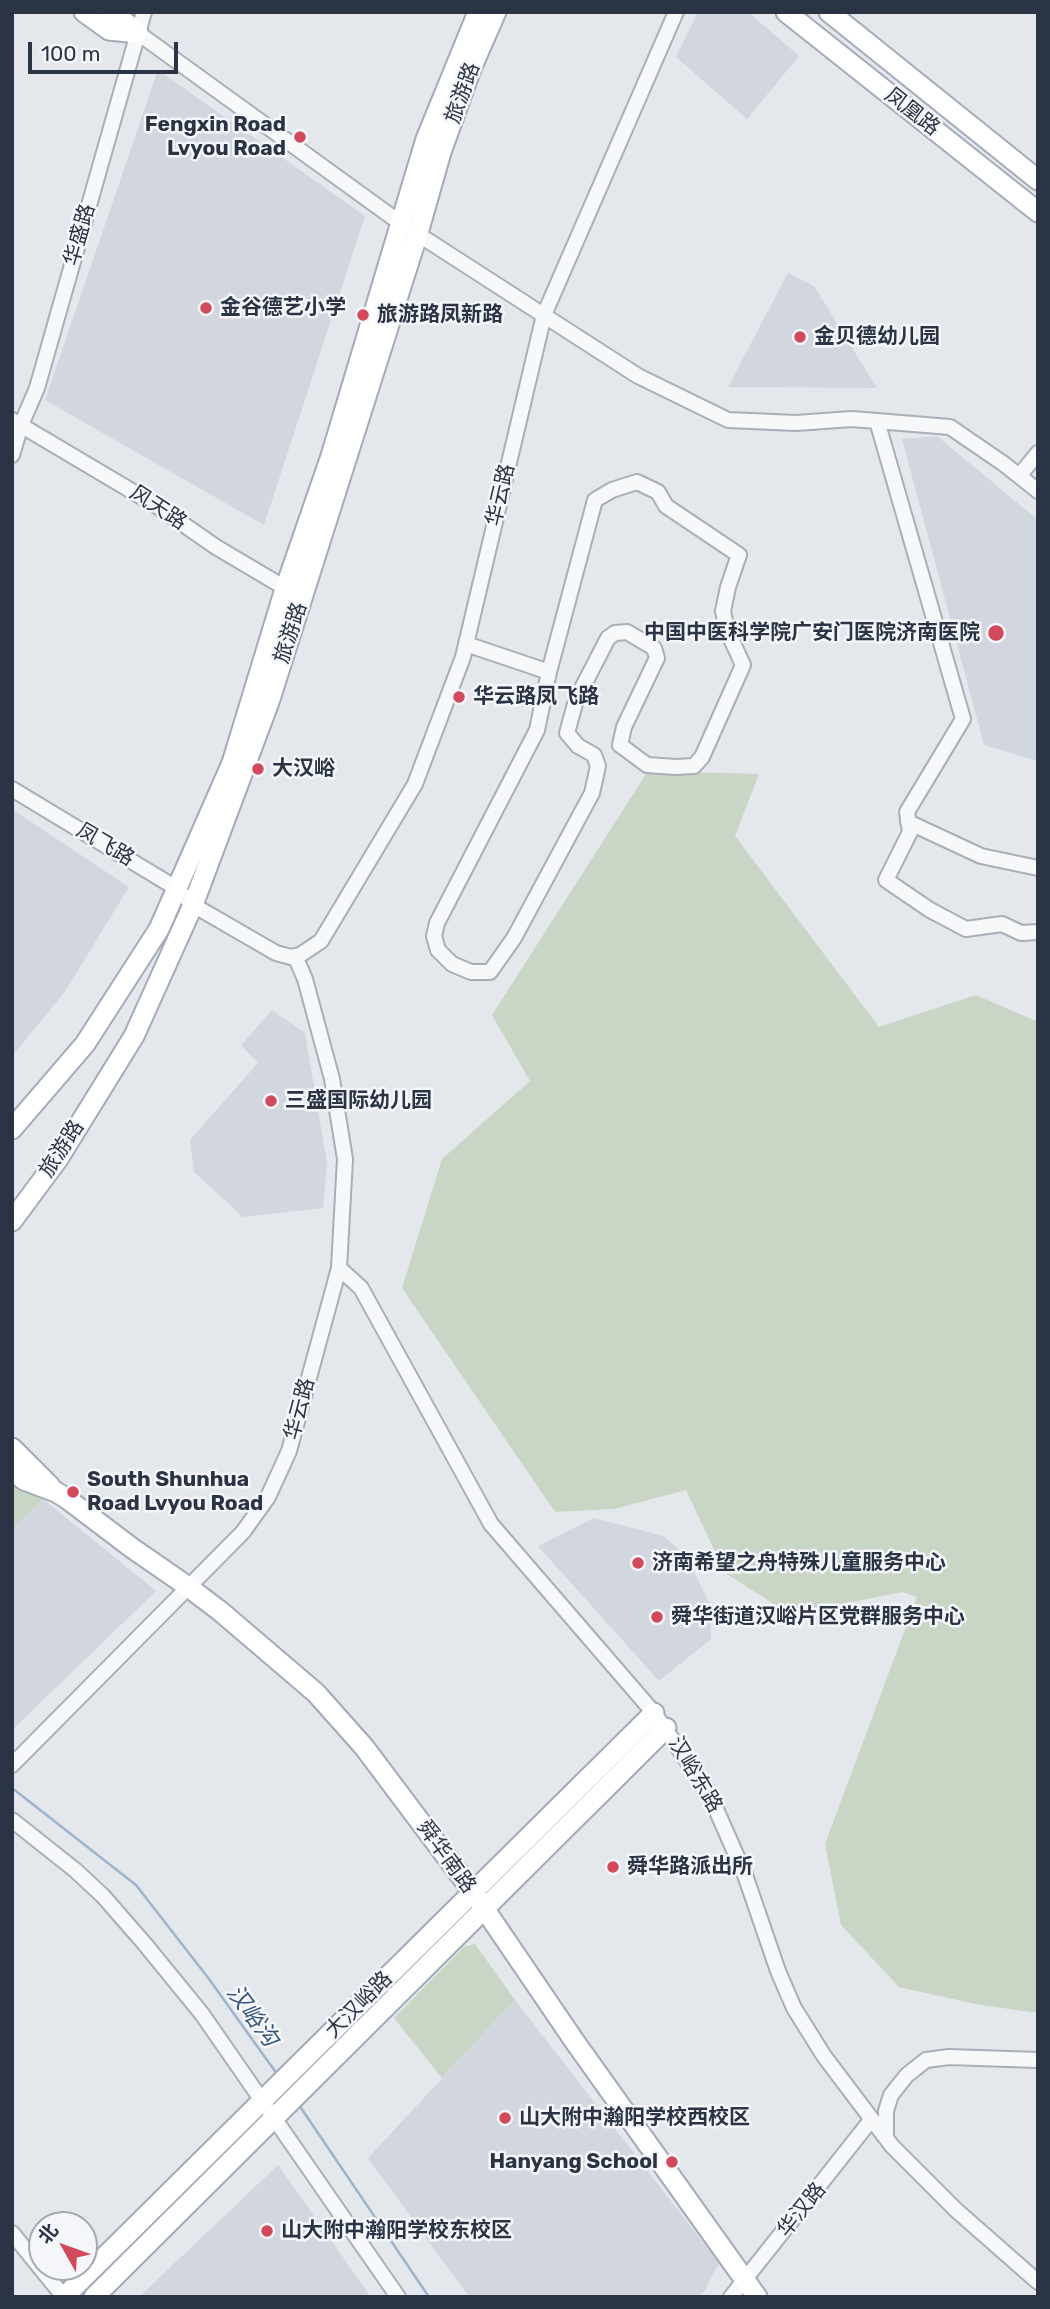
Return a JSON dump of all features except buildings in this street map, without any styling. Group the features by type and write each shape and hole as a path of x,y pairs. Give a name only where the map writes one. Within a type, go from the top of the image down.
{"main road":[{"path":"84,12 109,30 138,33"},
{"path":"113,12 138,33"},
{"name":"旅游路","path":"12,1221 58,1158 134,1036 193,905 270,702 294,593 399,222 426,139 478,12"},
{"name":"旅游路","path":"12,1129 85,1044 159,929 232,763 294,593 418,233 454,117 496,12"},
{"name":"凤凰路","path":"786,12 1038,212"},
{"name":"凤凰路","path":"829,12 1038,180"},
{"name":"舜华南路","path":"12,1448 56,1492 220,1611 316,1693 364,1747 473,1892 483,1910 751,2289"},
{"name":"舜华南路","path":"12,1470 24,1479 56,1492"},
{"name":"大汉峪路","path":"64,2297 473,1892 660,1720"},
{"name":"大汉峪路","path":"94,2297 274,2121 483,1910 660,1720"}],"street":[{"name":"华盛路","path":"12,455 17,423 37,388 144,12"},
{"name":"华云路","path":"12,1765 243,1532 268,1497 289,1451 339,1268 345,1159 332,1079 305,979 295,956 321,941 415,783 466,644 544,315 676,12"},
{"path":"138,33 399,222 638,376 728,420 796,423 852,419 950,427 1019,475 1038,492"},
{"path":"877,421 963,719 907,812 910,832 886,880 940,916 966,929 1002,924 1021,933 1038,932"},
{"name":"风天路","path":"17,423 157,506 216,547 294,593"},
{"path":"1019,475 1038,453"},
{"path":"637,482 658,492 666,506 739,555 723,611 727,630 743,665 702,757 694,765 647,765 620,744 624,727 657,658 654,648 627,632 615,633 608,638 576,700 567,733 578,746 594,755 598,766 592,793 514,938 490,972 471,972 452,964 438,950 434,936 437,923 537,730 549,672 596,500 612,490 637,482"},
{"path":"466,644 549,672"},
{"name":"凤飞路","path":"12,789 176,888 193,905"},
{"path":"908,822 981,856 1038,868"},
{"path":"193,905 276,953 295,956"},
{"name":"汉峪东路","path":"339,1268 361,1288 491,1524 660,1720 708,1790 745,1875 778,1971 794,2008 824,2056 886,2138 956,2210 1038,2282"},
{"path":"12,1820 75,1870 111,1905 202,2014 398,2297"},
{"path":"886,2138 886,2111 891,2095 907,2075 926,2060 949,2057 1038,2060"},
{"name":"华汉路","path":"731,2297 751,2289 871,2120"},
{"path":"12,2233 64,2297"}],"shaded area":[{"path":"698,12 748,12 799,56 747,119 676,57"},
{"name":"金谷德艺小学","path":"158,70 365,216 264,525 45,400"},
{"name":"金贝德幼儿园","path":"788,273 814,286 877,388 728,387"},
{"name":"中国中医科学院广安门医院济南医院","path":"937,436 1038,520 1038,761 984,745 902,439"},
{"path":"12,809 129,887 64,993 12,1056"},
{"name":"三盛国际幼儿园","path":"272,1010 305,1033 327,1163 323,1208 243,1217 194,1172 190,1140 258,1063 241,1045"},
{"path":"43,1499 156,1591 12,1730 12,1529"},
{"path":"594,1518 663,1536 686,1555 711,1607 711,1639 659,1681 538,1546"},
{"name":"山大附中瀚阳学校西校区","path":"515,2000 719,2263 699,2297 469,2297 368,2158"},
{"name":"山大附中瀚阳学校东校区","path":"278,2165 371,2297 139,2297"}],"green space":[{"path":"648,771 759,774 735,836 879,1027 976,995 1038,1022 1038,2013 975,2004 899,1987 841,1925 825,1844 917,1597 903,1592 790,1614 725,1573 686,1490 614,1509 555,1512 402,1288 442,1159 530,1081 492,1015"},
{"path":"12,1485 43,1499 12,1529"},
{"path":"475,1944 515,2000 442,2078 394,2018 464,1947"}],"waterway":[{"name":"汉峪沟","path":"12,1788 136,1885 209,1979 277,2074"},
{"name":"汉峪沟","path":"299,2105 429,2297"}],"place":[{"name":"Fengxin Road Lvyou Road","path":"300,137"},
{"name":"金谷德艺小学","path":"206,308"},
{"name":"旅游路凤新路","path":"363,315"},
{"name":"金贝德幼儿园","path":"800,337"},
{"name":"中国中医科学院广安门医院济南医院","path":"996,633"},
{"name":"华云路凤飞路","path":"459,697"},
{"name":"大汉峪","path":"258,769"},
{"name":"三盛国际幼儿园","path":"271,1101"},
{"name":"South Shunhua Road Lvyou Road","path":"73,1492"},
{"name":"济南希望之舟特殊儿童服务中心","path":"638,1563"},
{"name":"舜华街道汉峪片区党群服务中心","path":"657,1617"},
{"name":"舜华路派出所","path":"613,1867"},
{"name":"山大附中瀚阳学校西校区","path":"505,2118"},
{"name":"Hanyang School","path":"672,2162"},
{"name":"山大附中瀚阳学校东校区","path":"267,2231"}]}
